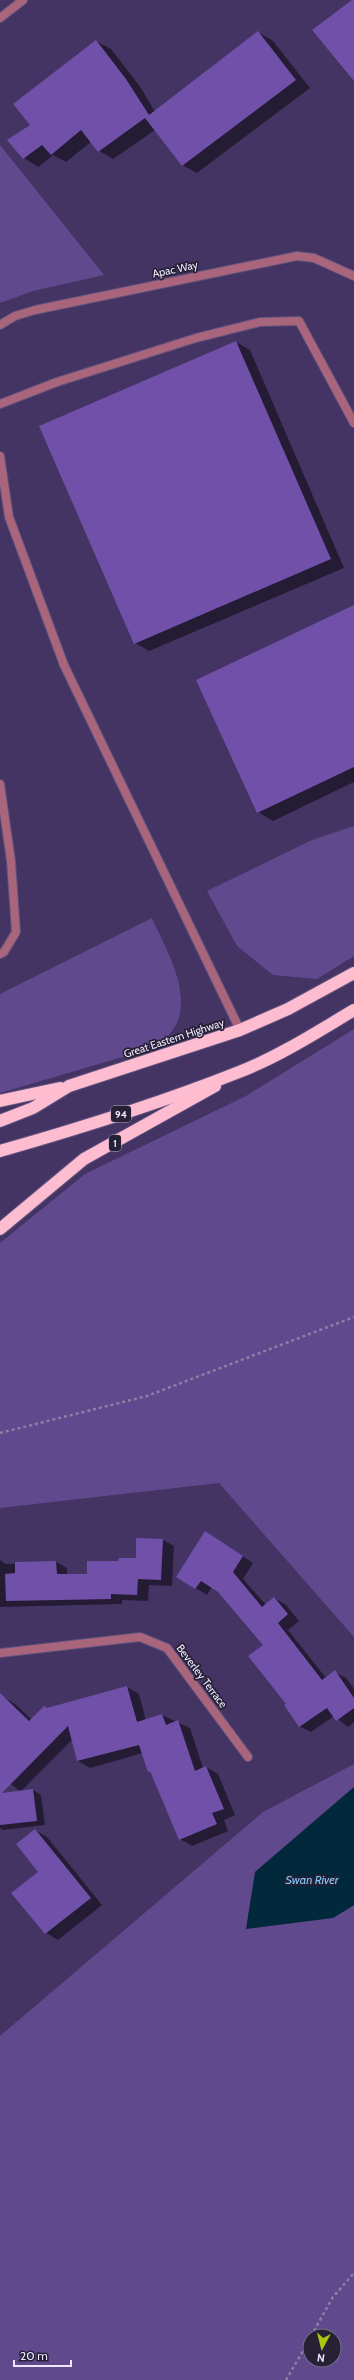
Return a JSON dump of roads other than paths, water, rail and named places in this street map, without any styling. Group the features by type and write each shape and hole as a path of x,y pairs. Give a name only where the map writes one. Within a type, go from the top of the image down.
{"highway":[{"name":"Great Eastern Highway","path":"0,1121 33,1108 69,1086 240,1030 288,1009 354,973"},
{"name":"94","path":"0,1151 86,1126 240,1072 295,1045 354,1010"},
{"name":"1","path":"0,1229 84,1159 166,1115 240,1072"},
{"path":"0,1101 69,1086"}],"street":[{"path":"0,18 23,0"},
{"name":"Apac Way","path":"0,325 15,316 35,310 296,256 314,258 354,276"},
{"path":"0,404 57,382 196,338 260,322 299,320 354,423"},
{"path":"0,456 9,517 64,665 240,1030"},
{"path":"0,784 11,861 16,932 4,952 0,954"},
{"name":"Beverley Terrace","path":"0,1653 140,1637 167,1648 248,1757"}],"water":[{"name":"Swan River","path":"354,1787 354,1905 333,1918 246,1929 255,1872"}]}
